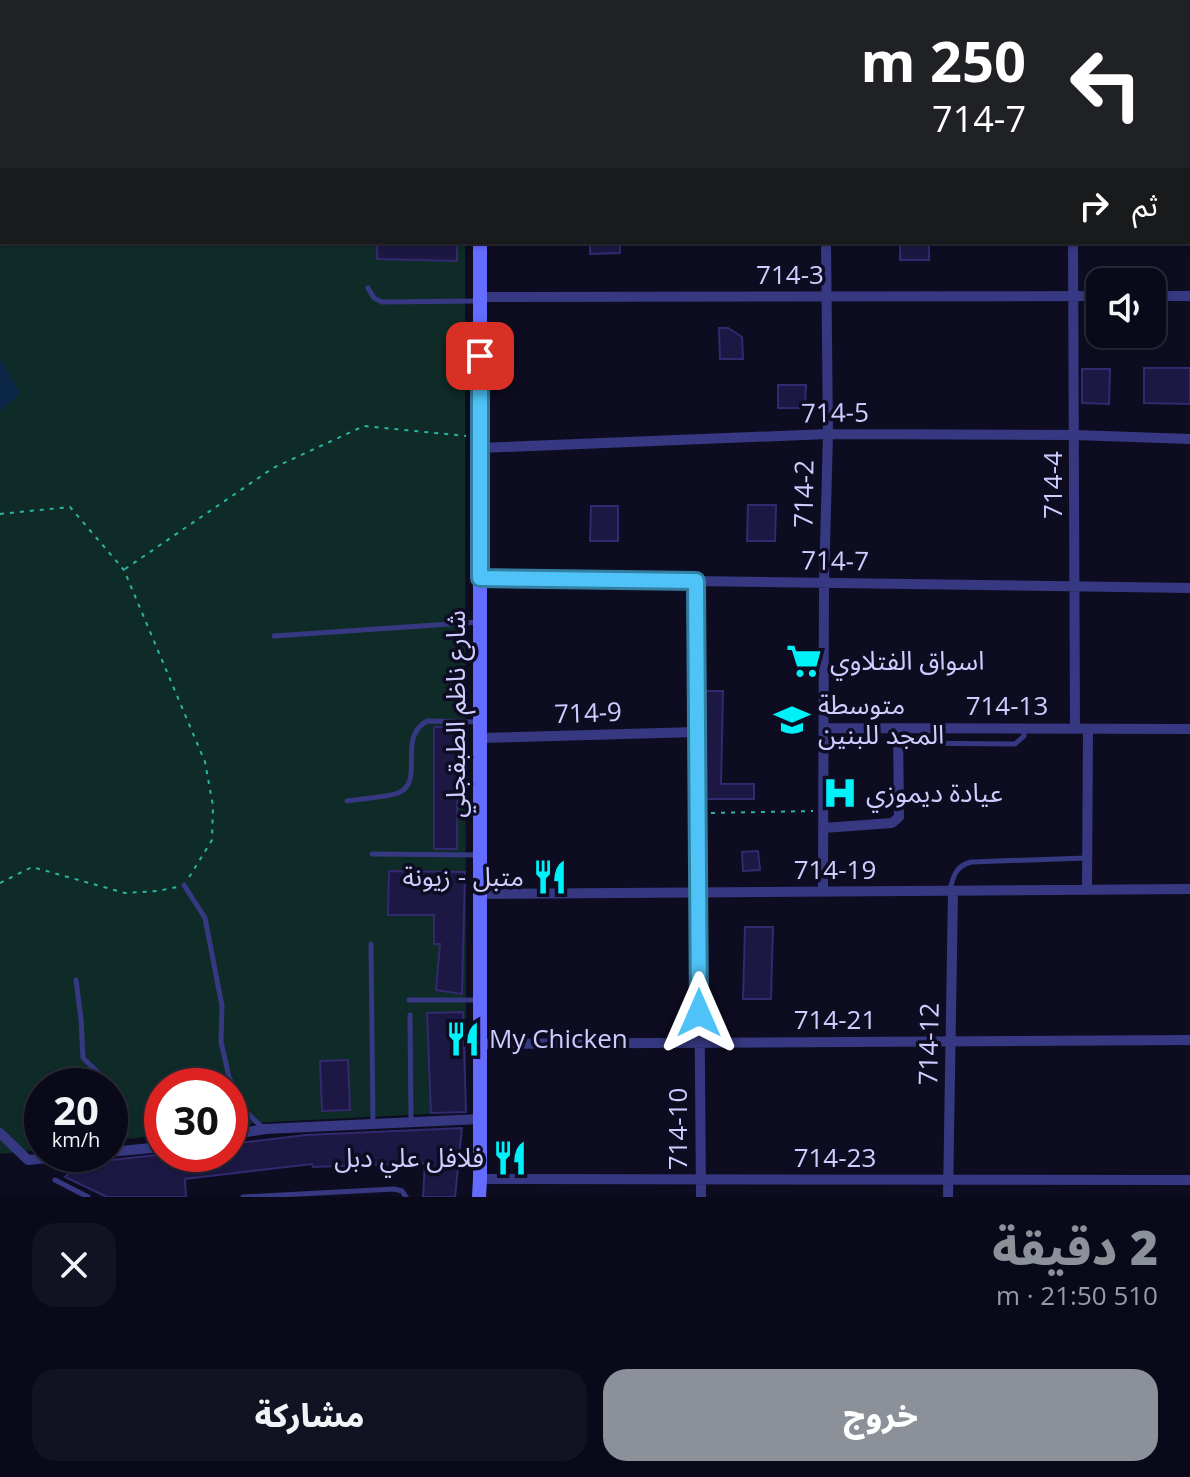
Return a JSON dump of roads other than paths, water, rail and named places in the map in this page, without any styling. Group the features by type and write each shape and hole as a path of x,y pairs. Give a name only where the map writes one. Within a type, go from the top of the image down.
{"main road":[{"name":"شارع ناظم الطبقجلي","path":"480,244 480,1190"}],"street":[{"name":"714-2","path":"823,892 828,434 826,244"},
{"name":"714-4","path":"1073,244 1075,729"},
{"name":"714-3","path":"480,299 1086,296"},
{"path":"1166,296 1190,296"},
{"name":"714-5","path":"480,443 828,434 1075,435 1190,439"},
{"name":"714-7","path":"480,578 1190,588"},
{"name":"714-10","path":"696,581 701,1197"},
{"name":"714-13","path":"824,728 1190,729"},
{"path":"823,828 892,823 899,817 898,728"},
{"path":"1087,890 1088,729"},
{"name":"714-9","path":"480,738 697,732"},
{"name":"714-19","path":"480,894 1190,889"},
{"name":"714-12","path":"948,1197 951,891"},
{"name":"714-21","path":"480,1044 1190,1040"},
{"path":"248,1132 480,1119"},
{"path":"0,1133 24,1156"},
{"name":"714-23","path":"480,1190 701,1179 1190,1180"}],"lane":[{"path":"368,288 374,298 382,302 480,299"},
{"path":"274,636 480,622"},
{"path":"347,801 400,793 407,786 411,777 411,745 414,733 421,724 427,721 480,722"},
{"path":"898,743 1015,744 1024,736 1024,729"},
{"path":"372,854 480,855"},
{"path":"951,891 953,875 964,864 971,862 1087,858"},
{"path":"184,885 205,918 222,1006 221,1042 229,1077 243,1109 265,1129"},
{"path":"371,944 373,1124"},
{"path":"76,980 82,1053 93,1068"},
{"path":"409,1000 480,1000"},
{"path":"410,1015 411,1122"},
{"path":"55,1180 88,1197"},
{"path":"243,1197 394,1189 402,1191 406,1197"}],"water":[{"path":"0,358 20,393 0,411"}],"place":[{"name":"اسواق الفتلاوي","path":"804,661"},
{"name":"متوسطة المجد للبنين","path":"792,720"},
{"name":"عيادة ديموزي","path":"840,793"},
{"name":"متبل - زيونة","path":"550,877"},
{"name":"My Chicken","path":"463,1039"},
{"name":"فلافل علي دبل","path":"510,1158"}]}
